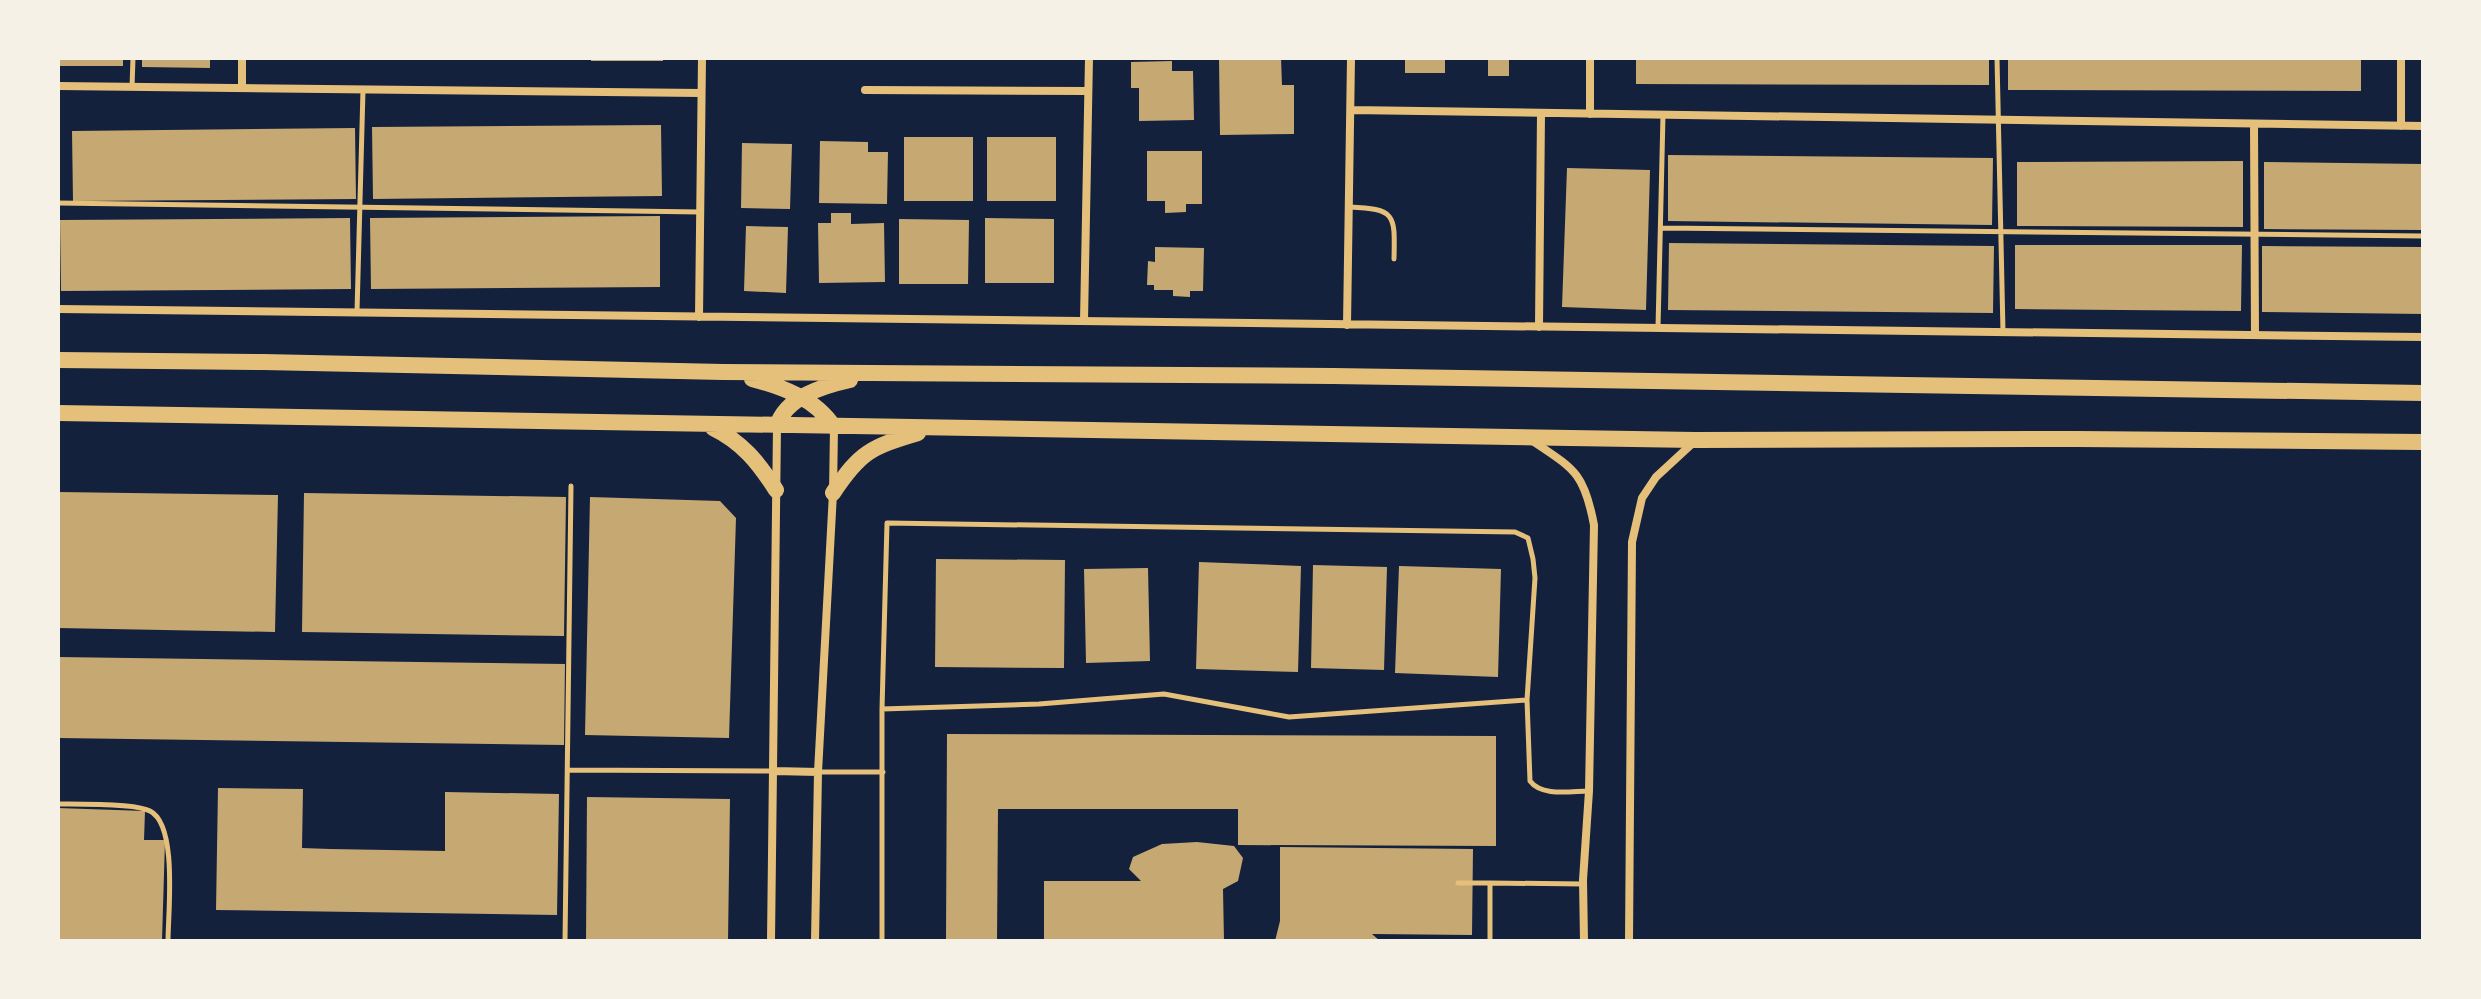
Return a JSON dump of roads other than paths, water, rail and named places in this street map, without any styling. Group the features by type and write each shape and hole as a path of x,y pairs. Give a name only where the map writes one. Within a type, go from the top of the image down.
{"main road":[{"path":"63,358 723,372 1333,376 2423,393"},
{"path":"723,372 780,387 823,413 834,427"},
{"path":"777,426 787,408 802,398 832,384 887,374"},
{"path":"58,413 1695,440 2423,442"},
{"path":"706,425 735,441 749,453 776,490"},
{"path":"833,493 852,464 868,452 886,443 935,428"}],"street":[{"path":"242,58 242,88"},
{"path":"699,317 702,58"},
{"path":"1084,321 1089,58"},
{"path":"1347,325 1351,58"},
{"path":"1590,58 1590,114"},
{"path":"2401,58 2401,126"},
{"path":"58,86 701,93"},
{"path":"865,90 1088,91"},
{"path":"1351,110 2423,126"},
{"path":"1539,327 1541,113"},
{"path":"2254,124 2255,335"},
{"path":"58,309 2423,337"},
{"path":"771,941 777,426"},
{"path":"815,941 818,772 834,427"},
{"path":"1525,436 1577,474 1589,496 1594,525 1584,941"},
{"path":"1629,941 1632,542 1642,498 1656,477 1695,440"},
{"path":"774,771 818,772"}],"lane":[{"path":"132,87 133,58"},
{"path":"1997,58 2003,332"},
{"path":"357,313 363,89"},
{"path":"1658,328 1663,115"},
{"path":"58,203 700,212"},
{"path":"1349,207 1380,208 1390,217 1395,226 1394,259"},
{"path":"1662,228 2423,236"},
{"path":"565,941 571,486"},
{"path":"882,941 882,709 887,523 1515,532 1528,538 1535,578 1527,700 1530,781 1545,791 1589,791"},
{"path":"882,709 1039,704 1164,694 1289,717 1527,700"},
{"path":"568,770 774,771"},
{"path":"818,772 883,772"},
{"path":"58,804 150,810 162,823 168,844 168,941"},
{"path":"1458,883 1583,884"},
{"path":"1490,883 1490,941"}]}
